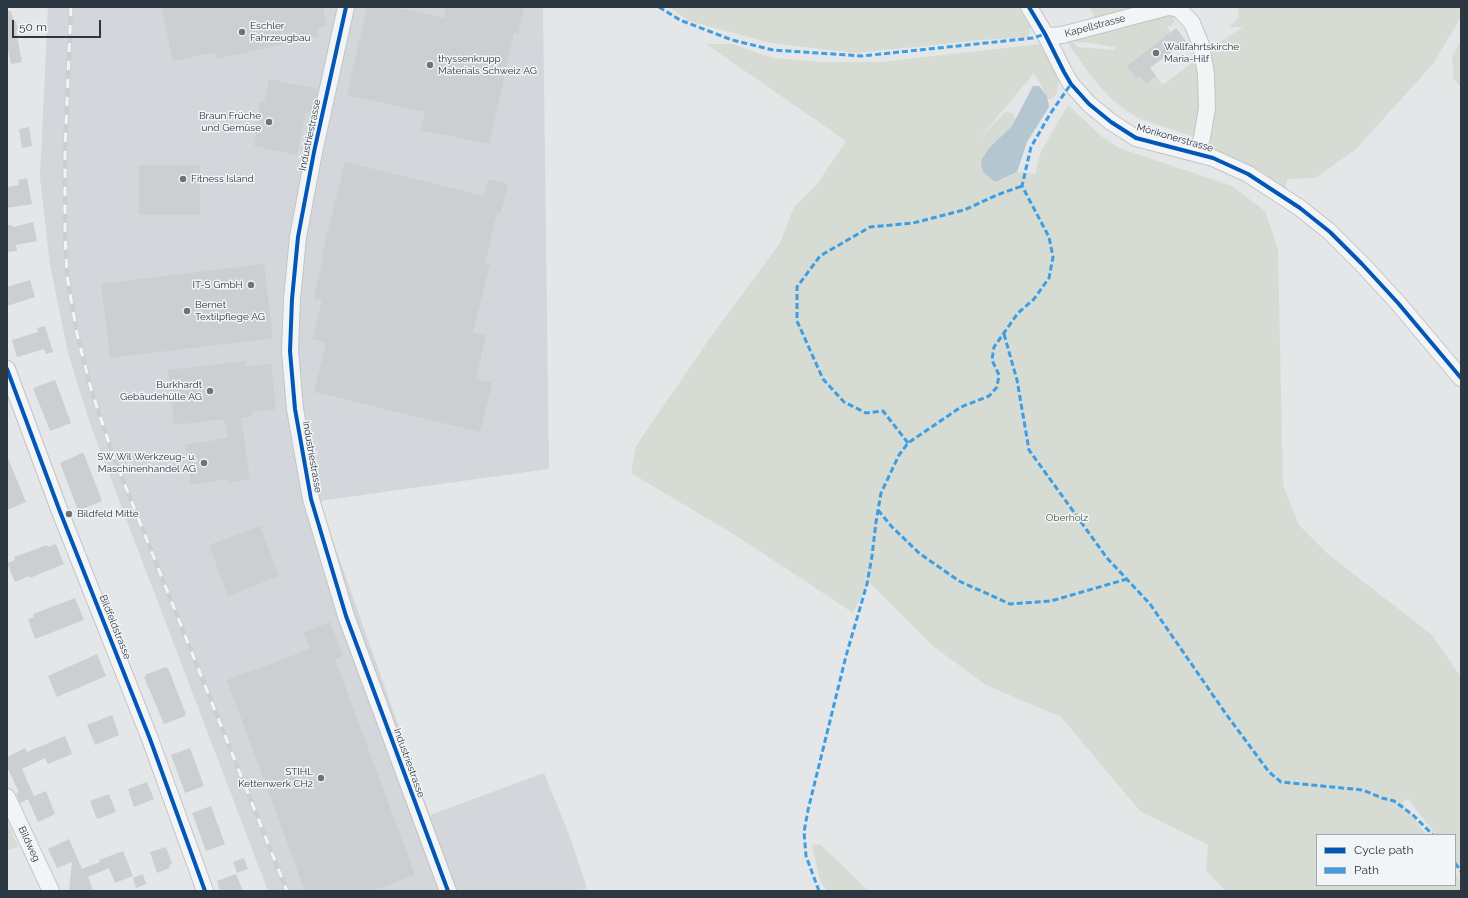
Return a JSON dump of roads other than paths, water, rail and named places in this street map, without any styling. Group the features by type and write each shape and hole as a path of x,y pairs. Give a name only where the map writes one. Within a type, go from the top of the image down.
{"street":[{"name":"Industriestrasse","path":"346,7 314,152 298,237 292,298 290,351 295,409 311,499 346,616 448,891"},
{"name":"Mörikonerstrasse","path":"1029,7 1071,84 1089,104 1111,122 1136,138 1197,153 1238,168 1259,180 1300,208 1330,232 1362,264 1398,303 1461,378"},
{"name":"Kapellstrasse","path":"1045,34 1052,36 1062,35 1169,7 1180,10 1192,23 1201,45 1206,74 1207,108 1202,138 1197,153"},
{"name":"Bildfeldstrasse","path":"7,369 53,495 150,739 205,891"},
{"name":"Bildweg","path":"7,797 51,891"}],"water":[{"path":"1033,86 1039,86 1047,96 1049,107 1027,142 1017,172 995,182 984,173 981,166 982,159 989,148 1012,126"}],"railway":[{"path":"71,7 65,149 65,234 67,276 77,334 91,389 113,455 287,891"}],"place":[{"name":"Eschler Fahrzeugbau","path":"242,32"},
{"name":"Wallfahrtskirche Maria-Hilf","path":"1156,53"},
{"name":"thyssenkrupp Materials Schweiz AG","path":"430,65"},
{"name":"Braun Früche und Gemüse","path":"269,122"},
{"name":"Fitness Island","path":"183,179"},
{"name":"IT-S GmbH","path":"251,285"},
{"name":"Bernet Textilpflege AG","path":"187,311"},
{"name":"Burkhardt Gebäudehülle AG","path":"210,391"},
{"name":"SW Wil Werkzeug- u. Maschinenhandel AG","path":"204,463"},
{"name":"Bildfeld Mitte","path":"69,514"},
{"name":"STIHL Kettenwerk CH2","path":"321,778"}],"park label":[{"name":"Oberholz","path":"1067,518"}]}
